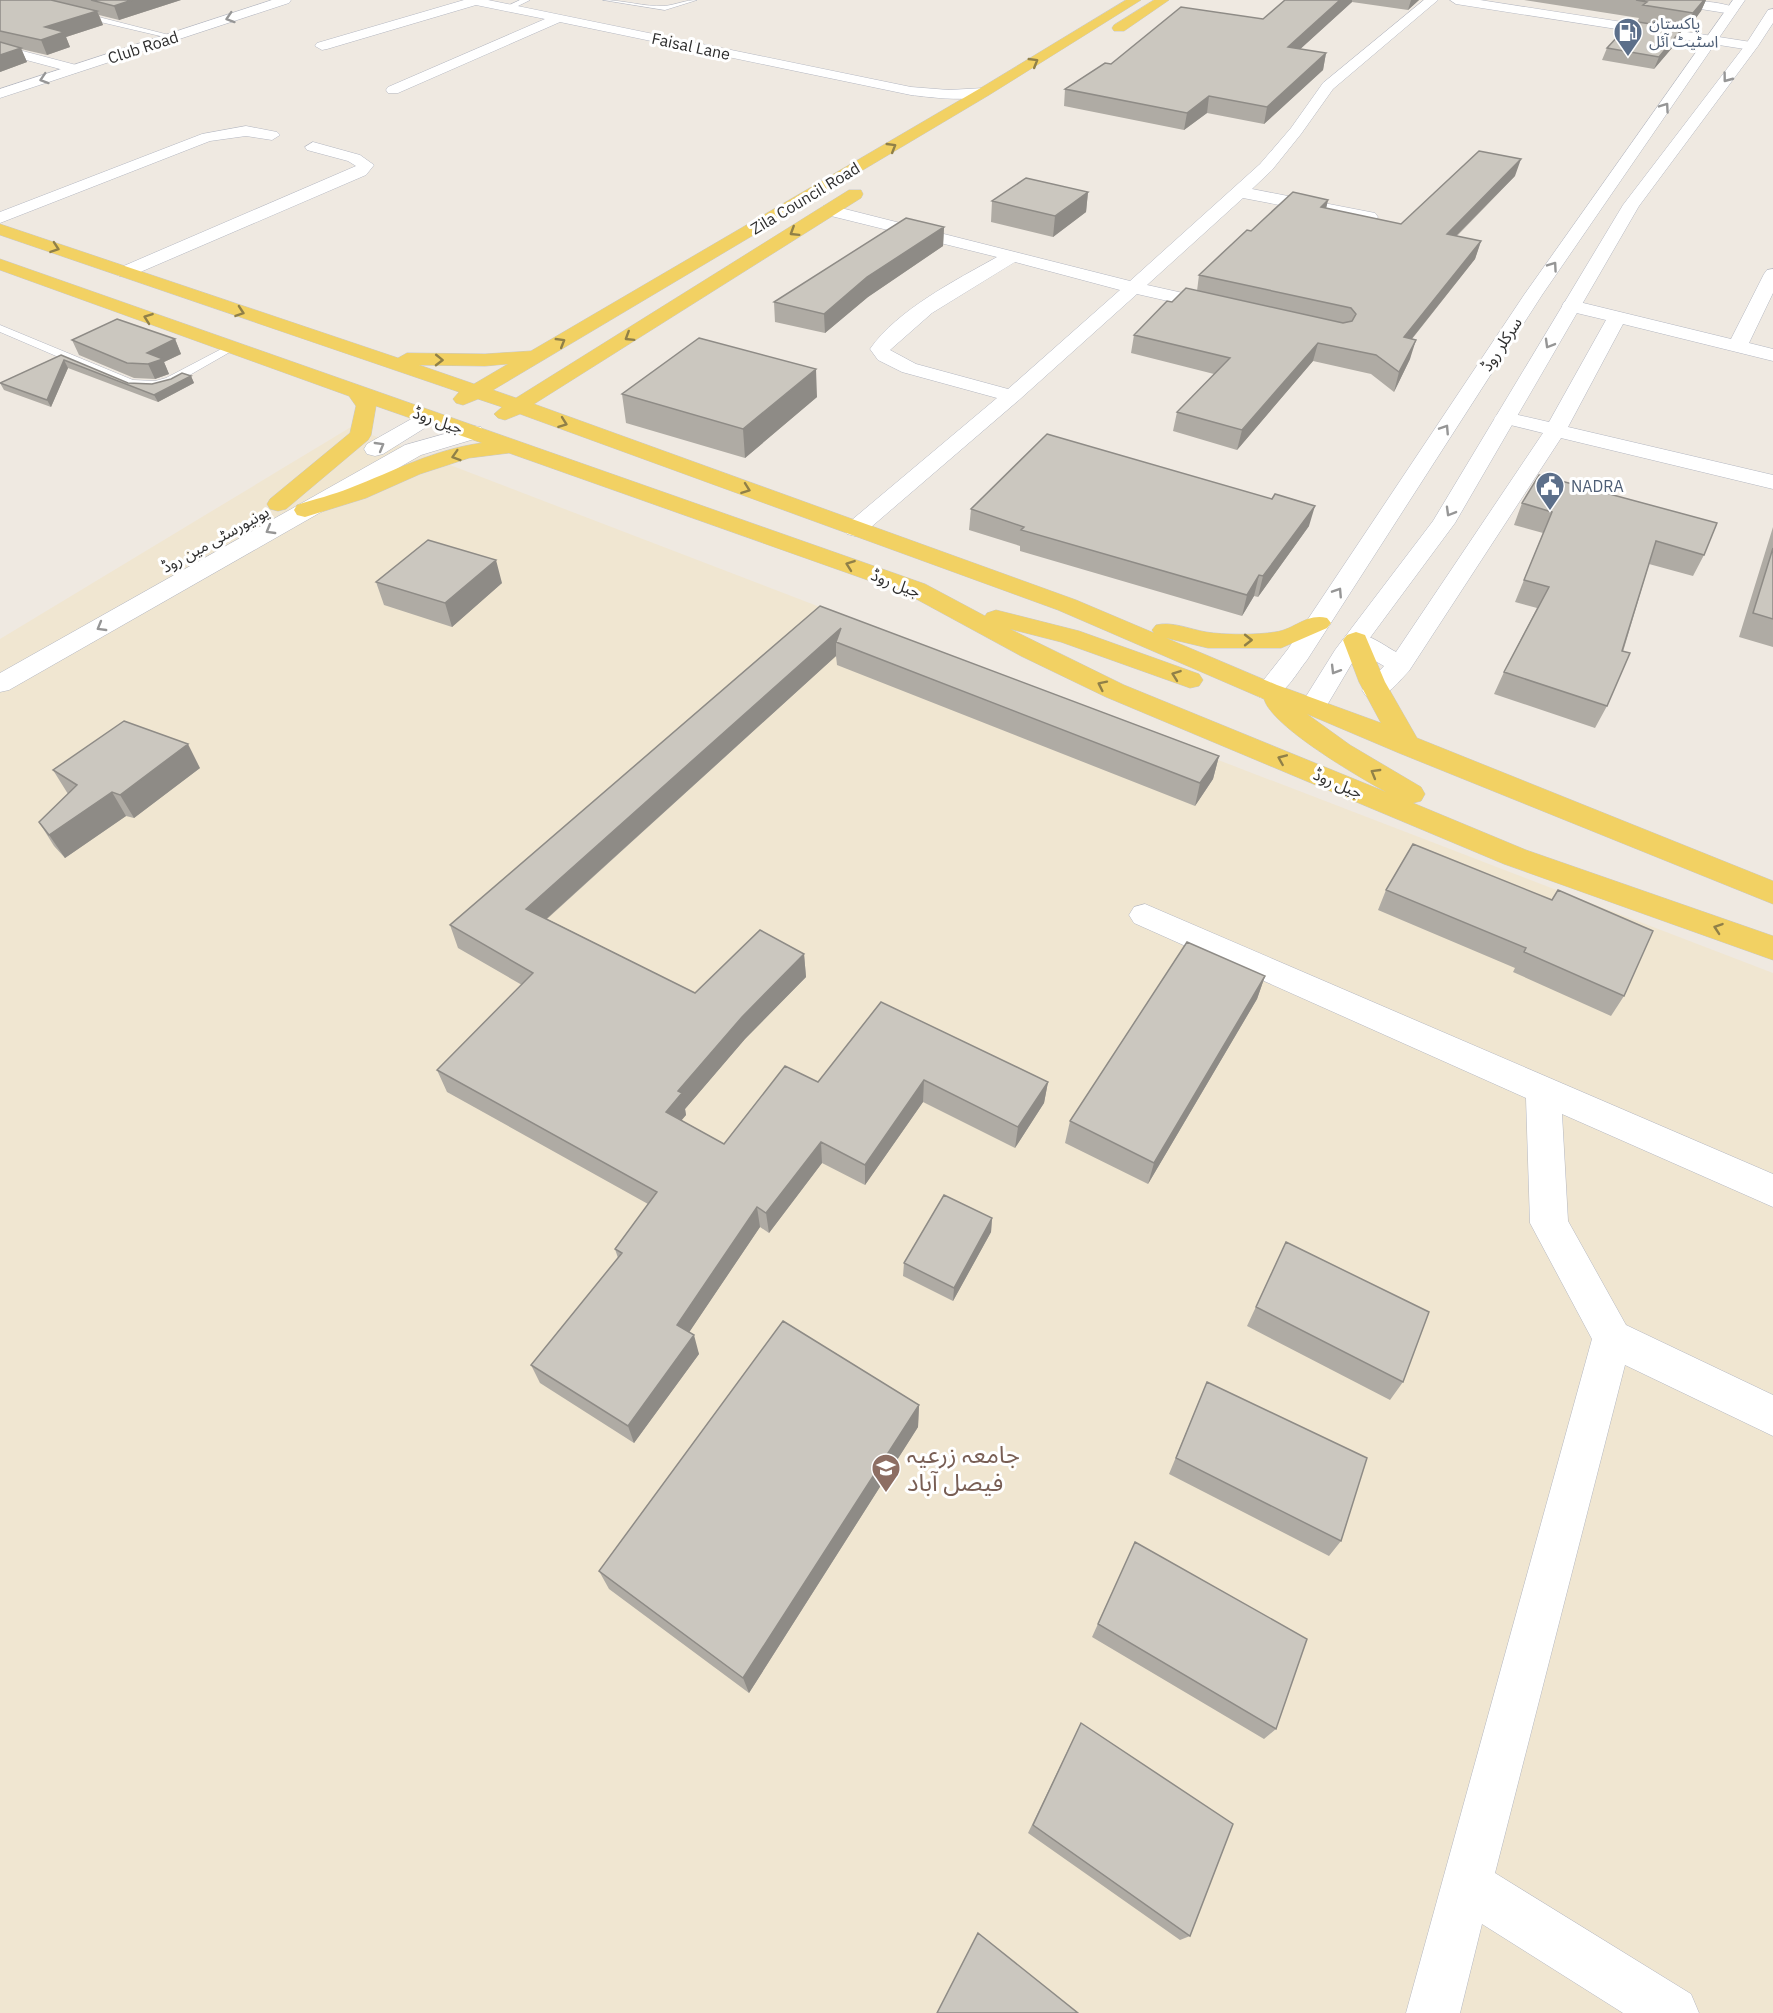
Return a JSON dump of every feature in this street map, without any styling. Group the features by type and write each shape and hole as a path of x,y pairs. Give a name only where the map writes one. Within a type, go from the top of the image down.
{"main road":[{"name":"Zila Council Road","path":"429,417 538,356 944,116 1135,0"},
{"path":"1042,76 1163,0"},
{"name":"Zila Council Road","path":"473,432 519,406 870,185"},
{"name":"جیل روڈ","path":"0,229 474,393 519,406 1068,606 1277,700"},
{"name":"جیل روڈ","path":"0,264 231,348 916,589 1030,650 1115,691 1515,857 1773,948"},
{"path":"360,354 417,360 485,360 538,356"},
{"path":"278,504 360,435 366,406 356,392"},
{"path":"305,510 358,494 412,469 466,452 514,447"},
{"path":"946,605 1070,636 1252,703 1277,700 1313,706 1409,747 1773,893"},
{"path":"1068,606 1208,640 1281,640 1318,623"},
{"path":"1356,640 1375,690 1409,747"},
{"path":"1277,700 1303,725 1359,764 1515,857"}],"street":[{"name":"Club Road","path":"0,94 285,0"},
{"path":"855,529 1135,288 1266,167 1296,131 1328,86 1432,0"},
{"path":"1456,0 1751,46"},
{"path":"1669,0 1736,5"},
{"name":"Faisal Lane","path":"474,1 911,91 949,94 984,92"},
{"path":"322,46 474,1"},
{"name":"سرکلر روڈ","path":"1277,700 1298,654 1533,295 1736,5"},
{"path":"1313,706 1356,640 1443,523 1630,206 1751,46 1773,13"},
{"path":"393,90 559,18"},
{"path":"0,49 75,69"},
{"name":"Faisal Lane","path":"911,91 933,100 944,111 944,116"},
{"path":"0,218 207,137 246,131 272,135"},
{"path":"125,272 360,172 366,165 354,158 314,147"},
{"path":"1239,192 1369,217"},
{"path":"829,210 1135,288 1237,310"},
{"path":"1012,396 909,368 885,356 880,349 895,332 957,288 1013,256"},
{"path":"1737,347 1773,274"},
{"path":"1571,306 1773,355"},
{"path":"1375,690 1400,665 1555,431 1617,317"},
{"name":"یونیورسٹی مین روڈ","path":"0,660 429,417"},
{"path":"1505,418 1773,482"},
{"name":"یونیورسٹی مین روڈ","path":"0,684 413,450 473,432"},
{"path":"1356,640 1400,665"},
{"path":"1144,915 1773,1191"},
{"path":"1544,1090 1549,1223 1612,1338 1773,1416"},
{"path":"1433,2013 1612,1338"},
{"path":"1467,1885 1672,2013"}],"lane":[{"path":"27,0 173,37"},
{"path":"507,8 526,0"},
{"path":"607,0 665,8 693,0"},
{"path":"0,328 131,384 155,385 170,381 231,348"}],"shaded area":[{"name":"جامعہ زرعیہ فیصل آباد","path":"351,427 1773,973 1773,2013 0,2013 0,639"}],"building":[{"path":"0,0 51,0 97,11 45,27 64,32 41,40 0,31"},
{"path":"91,0 132,0 114,6"},
{"path":"1285,0 1340,0 1288,47 1326,53 1267,107 1209,96 1187,113 1065,89 1105,63 1111,64 1181,7 1263,19"},
{"path":"1636,0 1704,0 1693,13 1643,5 1647,2"},
{"path":"1632,21 1682,29 1659,57 1607,48"},
{"path":"0,42 21,48 0,55"},
{"path":"1479,151 1521,159 1447,234 1481,241 1404,337 1416,340 1399,372 1376,355 1318,343 1242,430 1177,412 1230,358 1134,335 1167,301 1172,302 1186,288 1343,323 1352,321 1356,314 1351,308 1199,275 1247,230 1251,231 1293,192 1328,200 1321,207 1401,224"},
{"path":"1026,178 1088,192 1055,216 992,201"},
{"path":"906,218 944,227 867,277 824,314 774,302"},
{"path":"117,319 175,339 147,353 163,359 148,364 127,363 72,340"},
{"path":"699,338 816,369 743,429 622,394"},
{"path":"61,355 128,383 152,384 171,379 182,373 191,376 154,395 64,360 47,400 0,383"},
{"path":"1047,434 1272,499 1275,494 1315,506 1263,576 1259,575 1247,595 1021,530 1024,527 971,509"},
{"path":"1539,475 1717,523 1704,555 1656,541 1622,651 1630,653 1607,706 1504,672 1549,587 1524,580 1552,512 1522,503"},
{"path":"428,540 496,560 445,603 376,582"},
{"path":"1773,548 1773,619 1753,613"},
{"path":"820,606 1219,756 1200,783 836,642 841,628 526,909 695,993 760,930 804,954 742,1017 678,1091 682,1093 666,1112 724,1144 785,1066 818,1082 881,1002 1048,1082 1018,1127 924,1080 865,1165 821,1142 766,1213 757,1207 677,1325 694,1335 628,1426 531,1365 622,1253 615,1249 657,1192 437,1070 533,973 450,925"},
{"path":"124,721 188,744 120,795 112,792 49,835 39,822 77,785 53,770"},
{"path":"1413,844 1552,900 1558,890 1653,931 1624,996 1524,952 1526,948 1386,890"},
{"path":"1187,942 1265,976 1154,1163 1070,1121"},
{"path":"944,1195 992,1218 954,1288 904,1263"},
{"path":"1286,1242 1429,1312 1403,1382 1256,1307"},
{"path":"783,1321 919,1405 743,1678 599,1571"},
{"path":"1207,1382 1367,1458 1341,1541 1176,1458"},
{"path":"1135,1542 1307,1639 1276,1729 1098,1624"},
{"path":"1081,1723 1233,1824 1190,1936 1033,1825"},
{"path":"978,1933 1078,2013 937,2013"}],"place":[{"name":"پاکستان اسٹیٹ آئل","path":"1628,58"},
{"name":"NADRA","path":"1550,512"},
{"name":"جامعہ زرعیہ فیصل آباد","path":"886,1494"}]}
